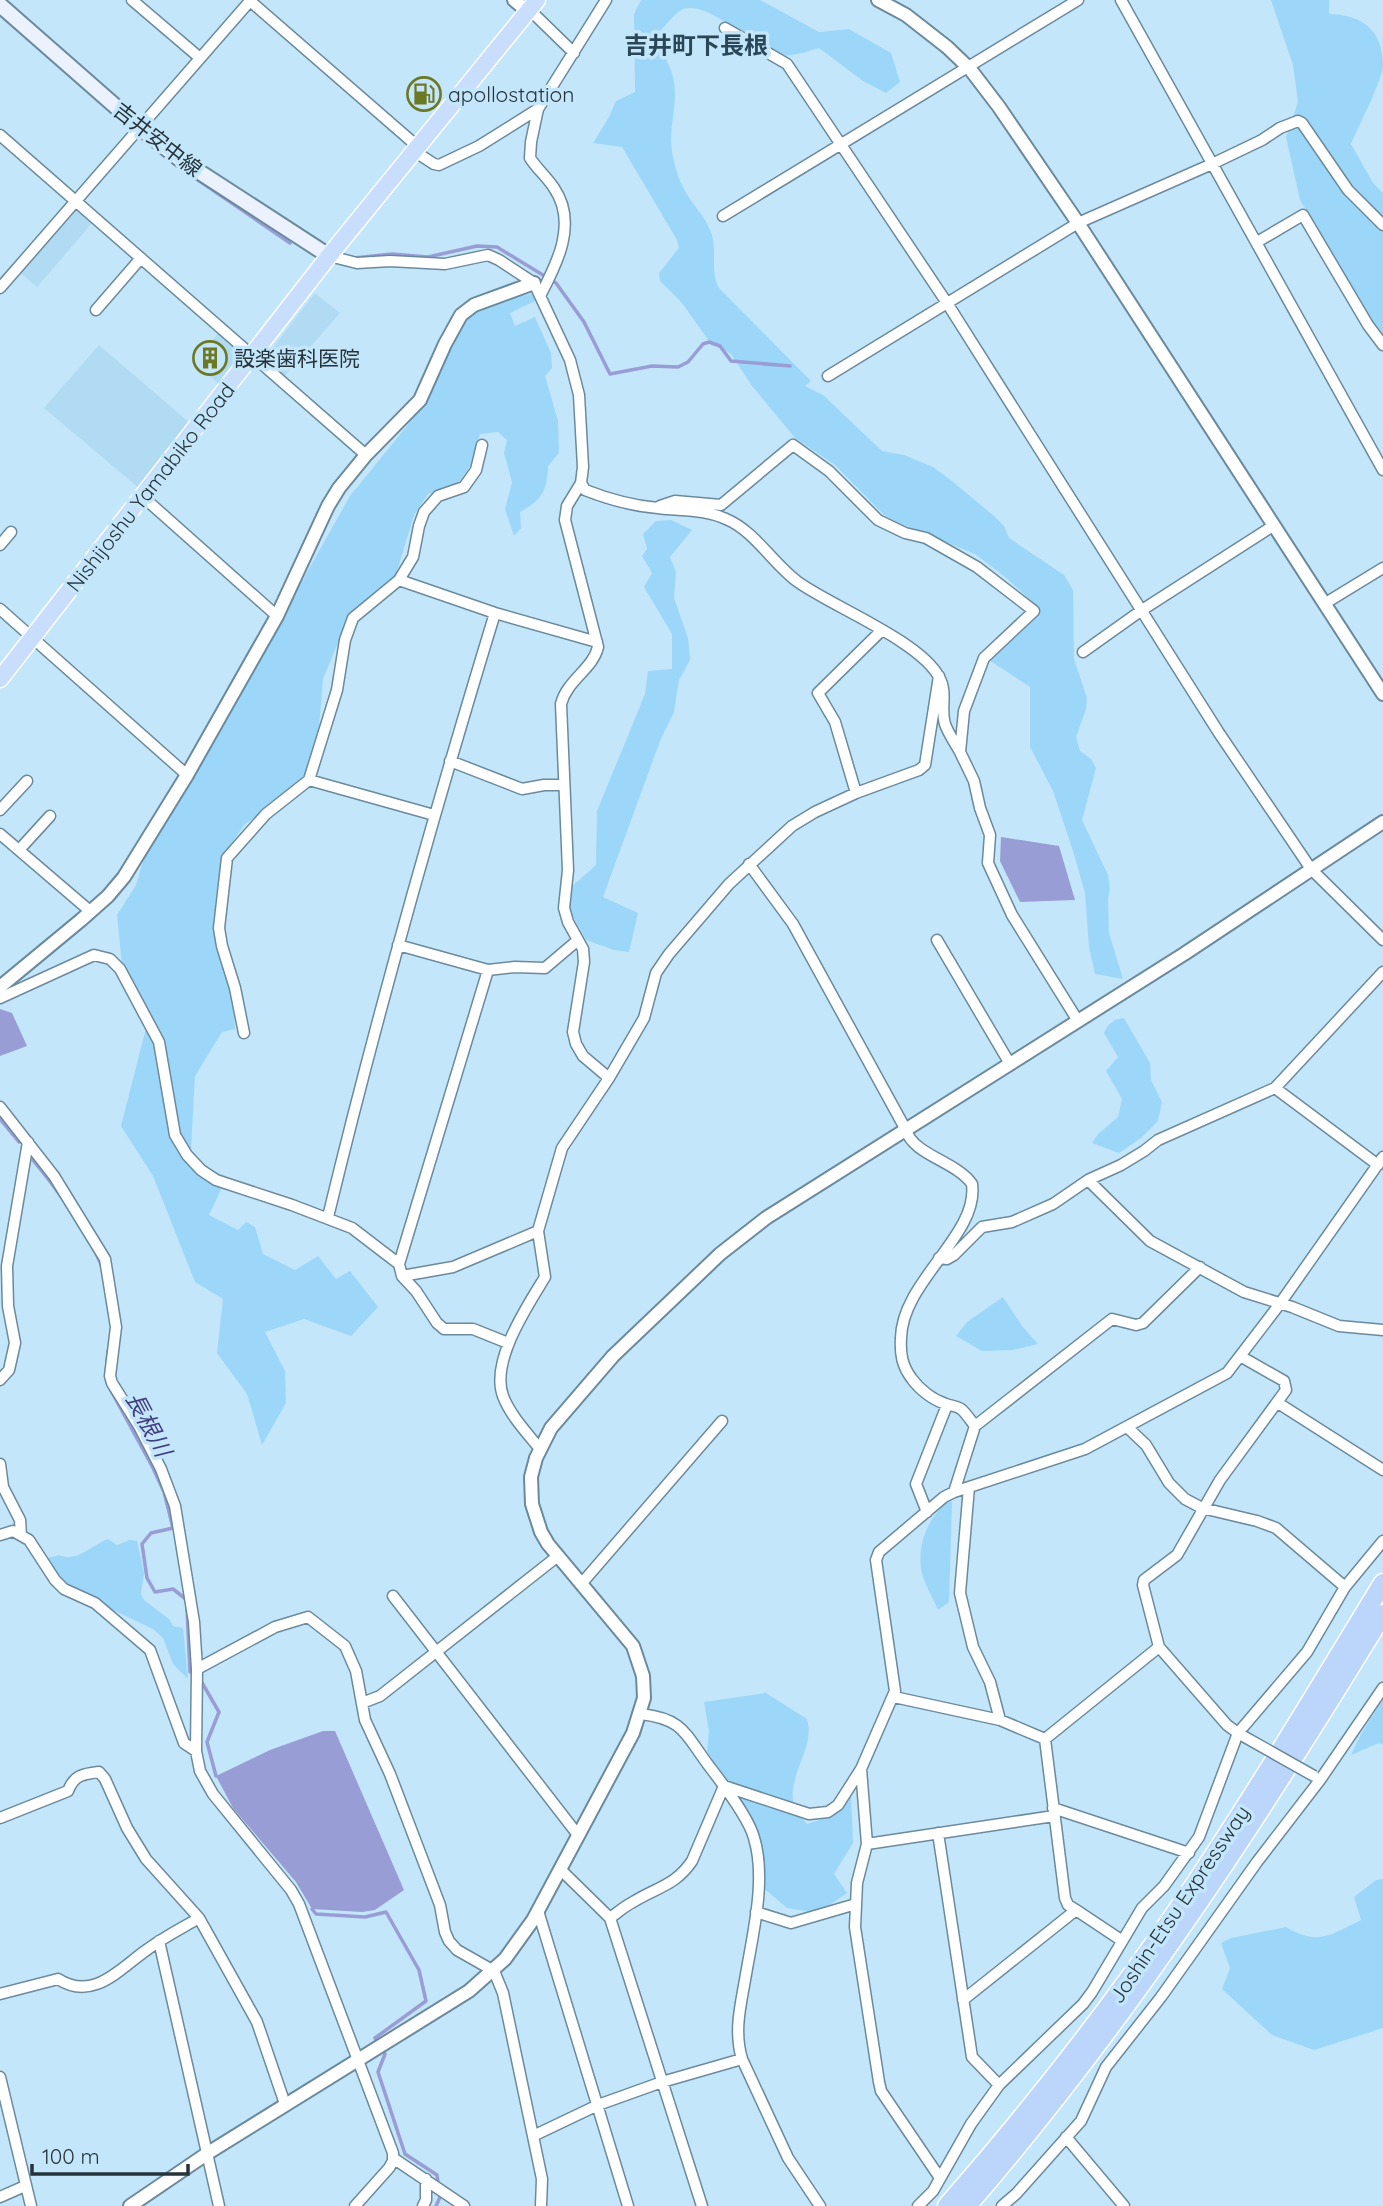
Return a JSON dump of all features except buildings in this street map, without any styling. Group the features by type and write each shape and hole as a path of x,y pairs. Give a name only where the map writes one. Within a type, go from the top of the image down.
{"highway":[{"name":"Nishijoshu Yamabiko Road","path":"0,678 329,256 532,6"},
{"name":"Joshin-Etsu Expressway","path":"947,2206 1065,2064 1173,1917 1263,1779 1383,1583"},
{"name":"Joshin-Etsu Expressway","path":"967,2206 1046,2112 1156,1966 1277,1786 1383,1614"}],"main road":[{"name":"吉井安中線","path":"0,5 139,127 214,182 329,256"}],"street":[{"path":"132,0 200,58"},
{"path":"0,288 250,0 434,164 479,146 538,109"},
{"path":"514,0 532,6 536,16 574,53"},
{"path":"540,296 557,261 565,230 558,195 530,158 533,130 538,109 606,0"},
{"path":"878,0 906,15 935,37 968,67 999,107 1383,694"},
{"path":"723,216 1078,0"},
{"path":"1121,0 1383,470"},
{"path":"725,28 787,64 947,303 1219,733 1311,869 1383,940"},
{"path":"828,376 1077,223 1212,164 1298,121 1348,190 1383,225"},
{"path":"0,135 366,455"},
{"path":"1257,243 1303,215 1368,325 1383,345"},
{"path":"329,256 357,263 390,261 445,264 488,255 534,283 569,360 579,395 583,467 581,483 567,506 565,520 597,642 596,656 564,692 561,704 568,870 564,908 583,949 584,962 573,1032 576,1044 583,1056 609,1078"},
{"path":"96,310 141,258"},
{"path":"0,987 107,896 124,877 187,775 277,616 328,506 366,455 420,400 461,315 474,305 534,283"},
{"path":"244,1033 219,928 227,858 266,814 309,780 337,690 345,640 353,618 399,580 413,557 424,512 438,496 464,487 476,470 482,445"},
{"path":"657,508 664,503 675,501 722,505 793,445 829,471 878,520 905,533 926,538 977,567 1034,611 985,658 964,711 960,752"},
{"path":"581,483 585,490 602,497 657,508 689,509 727,519 742,528 795,580 882,630 929,662 944,687 945,723 974,781 990,835 988,863 1012,915 1078,1021"},
{"path":"142,496 277,616"},
{"path":"1083,652 1142,610 1273,526"},
{"path":"0,545 11,532"},
{"path":"1324,604 1383,568"},
{"path":"399,580 495,613 597,642"},
{"path":"0,609 187,775"},
{"path":"328,1217 364,1068 398,945 495,613"},
{"path":"856,793 835,722 818,693 882,630"},
{"path":"540,1449 503,1395 500,1384 508,1343 517,1322 545,1277 538,1231 562,1148 609,1078 644,1018 656,973 669,954 749,864 792,826 815,811 919,770 925,765 939,676"},
{"path":"450,761 522,789 563,785"},
{"path":"309,780 434,815"},
{"path":"0,810 27,781"},
{"path":"19,850 50,816"},
{"path":"130,2206 285,2104 468,1991 494,1971 517,1945 538,1911 633,1733 645,1698 643,1675 633,1647 541,1532 532,1504 531,1477 540,1449 551,1428 603,1367 720,1254 776,1212 1078,1021 1383,822"},
{"path":"0,834 90,911"},
{"path":"749,864 793,924 906,1130 908,1139 945,1161 972,1184 968,1215 909,1304 901,1324 901,1353 912,1379 926,1394 947,1405 960,1408 975,1426"},
{"path":"398,945 488,970 545,968 578,940"},
{"path":"937,940 1010,1064"},
{"path":"0,998 93,955 110,960 120,969 159,1042 175,1135 187,1155 201,1170 216,1181 328,1217 352,1228 399,1264"},
{"path":"488,970 399,1264 402,1276 444,1329 474,1329 508,1343"},
{"path":"939,1258 947,1259 954,1255 982,1227 1012,1222 1053,1204 1088,1180 1121,1165 1158,1140 1275,1088 1383,972"},
{"path":"724,1786 809,1814 828,1812 838,1805 861,1769 895,1691 877,1555 954,1492 1085,1449 1227,1373 1279,1305 1380,1161 1275,1088"},
{"path":"0,1107 54,1176 104,1259 116,1327 110,1376 112,1383 139,1426 161,1469 175,1506 194,1622 197,1669 196,1751 200,1771 213,1794 291,1890 299,1904 390,2143 393,2158 389,2168 355,2206"},
{"path":"0,1380 9,1370 15,1343 8,1306 7,1266 28,1142"},
{"path":"1088,1180 1141,1234 1244,1293 1292,1307 1339,1326 1383,1330"},
{"path":"402,1276 453,1267 538,1231"},
{"path":"954,1492 975,1426 1112,1319 1136,1325 1143,1323 1200,1267"},
{"path":"1240,1356 1284,1381 1286,1390 1202,1508 1177,1555 1144,1580 1143,1585 1159,1647 1227,1725 1317,1777"},
{"path":"1278,1403 1383,1470"},
{"path":"927,1512 916,1484 947,1405"},
{"path":"582,1583 722,1421"},
{"path":"1127,1427 1146,1445 1169,1483 1185,1499 1202,1508 1276,1528 1345,1587"},
{"path":"0,1464 3,1487 20,1520 21,1535"},
{"path":"970,1487 960,1593 973,1647 990,1682 1000,1720"},
{"path":"0,1535 13,1531 29,1541 64,1589 95,1603 150,1650 184,1743 196,1751"},
{"path":"918,2206 933,2191 971,2124 999,2085 1083,2004 1142,1908 1164,1886 1189,1853 1206,1820 1241,1735 1307,1652 1345,1587 1383,1541"},
{"path":"362,1703 380,1696 558,1556"},
{"path":"393,1596 578,1835"},
{"path":"197,1669 275,1627 308,1617 345,1646 356,1671 365,1720 390,1774 440,1905 449,1941 457,1950 494,1971 503,1993 542,2179 541,2206"},
{"path":"1045,1739 1159,1647"},
{"path":"1002,2206 1017,2194 1081,2121 1106,2067 1161,1997 1383,1688"},
{"path":"894,1697 1000,1720 1045,1739"},
{"path":"641,1714 664,1717 680,1726 724,1786 754,1835 759,1861 756,1912 738,2018 738,2044 788,2158 820,2206"},
{"path":"1045,1739 1065,1898 1068,1905 1121,1940"},
{"path":"861,1769 867,1844 860,1865 855,1927 881,2091 940,2178"},
{"path":"0,1818 68,1791 72,1781 81,1774 99,1772 146,1859 199,1918 257,2022 285,2104"},
{"path":"610,1918 633,1902 672,1884 684,1872 692,1861 724,1786"},
{"path":"867,1844 1053,1812 1189,1853"},
{"path":"938,1833 972,2057 999,2085"},
{"path":"560,1869 610,1918 702,2206"},
{"path":"756,1912 791,1923 856,1904"},
{"path":"963,2000 1076,1910"},
{"path":"538,1911 628,2206"},
{"path":"0,1994 58,1979 66,1984 94,1986 112,1978 132,1959 199,1918"},
{"path":"159,1941 219,2206"},
{"path":"533,2136 598,2105 662,2082 743,2059"},
{"path":"0,2077 31,2206"},
{"path":"1066,2137 1124,2206"},
{"path":"393,2158 464,2206"},
{"path":"423,2206 429,2181"},
{"path":"0,2197 25,2186"}],"shaded area":[{"path":"641,0 760,0 819,32 849,29 891,53 900,82 886,93 863,81 819,48 781,55 706,12 694,8 679,11 656,36 674,82 671,143 675,166 687,195 712,235 715,275 719,288 811,381 805,386 823,395 882,451 904,455 933,467 952,481 1004,526 1009,538 1064,575 1073,590 1074,659 1087,698 1076,737 1080,751 1091,759 1096,768 1082,820 1108,875 1109,933 1123,979 1095,974 1089,947 1085,893 1073,851 1053,791 1030,747 1030,687 989,660 1040,609 975,554 883,514 835,465 795,438 752,386 731,354 709,341 682,303 660,281 659,273 679,248 677,240 622,147 593,143 616,101 635,92 634,14"},
{"path":"1271,0 1329,0 1329,14 1361,21 1375,34 1379,43 1383,67 1381,75 1351,144 1373,183 1383,193 1383,336 1300,200 1286,137 1298,102 1293,65"},
{"path":"75,205 94,221 37,287 18,271"},
{"path":"315,293 340,313 281,380 261,363"},
{"path":"535,293 535,301 510,313 515,326 535,317 551,353 552,368 545,376 558,421 559,453 548,466 542,494 520,512 521,528 514,536 505,509 512,482 504,453 507,440 498,432 480,434 470,466 459,483 428,494 414,515 395,578 349,616 323,679 317,752 307,773 281,800 245,824 221,858 213,924 216,948 232,986 235,1029 222,1032 195,1076 191,1150 202,1165 227,1177 209,1215 238,1230 246,1222 255,1227 263,1254 295,1270 318,1256 336,1279 350,1271 378,1307 351,1336 304,1319 265,1332 285,1371 286,1403 262,1445 247,1394 217,1353 223,1299 195,1282 153,1176 121,1126 146,1028 123,975 117,915 136,885 145,855 350,496 428,400 450,345 465,319 481,306"},
{"path":"221,330 247,354 221,386 194,363"},
{"path":"99,345 191,424 140,489 44,408"},
{"path":"671,520 692,530 670,557 676,572 674,598 688,638 690,660 679,680 674,712 660,741 603,897 638,913 629,952 614,950 586,940 570,911 569,889 596,865 597,811 645,694 648,671 672,669 672,634 644,587 652,573 642,556 647,549 643,534 656,521"},
{"path":"1001,837 1059,846 1075,900 1020,902 1000,861"},
{"path":"0,1009 12,1013 27,1046 0,1056"},
{"path":"1124,1018 1150,1063 1151,1080 1162,1102 1158,1121 1141,1138 1119,1153 1092,1143 1098,1134 1118,1117 1122,1099 1106,1071 1118,1057 1104,1033 1111,1023"},
{"path":"1003,1297 1038,1344 1013,1350 982,1351 956,1336 967,1322"},
{"path":"947,1500 952,1502 949,1602 938,1610 922,1574 920,1559 923,1540 930,1523"},
{"path":"108,1539 117,1545 130,1540 137,1541 144,1573 141,1594 144,1600 169,1619 173,1626 183,1628 188,1679 173,1664 163,1638 153,1629 113,1610 97,1598 72,1588 60,1577 48,1558 59,1555 72,1557"},
{"path":"766,1693 807,1719 808,1740 794,1783 796,1811 807,1824 831,1816 851,1794 853,1843 834,1874 847,1893 818,1913 787,1908 761,1886 765,1864 757,1831 707,1751 709,1731 704,1702"},
{"path":"1383,1699 1383,1745 1379,1743 1351,1755 1361,1734"},
{"path":"323,1731 335,1731 404,1890 375,1910 362,1912 312,1909 296,1882 233,1808 216,1776 270,1750"},
{"path":"1383,1879 1383,2028 1314,2050 1272,2035 1222,1989 1230,1968 1221,1943 1231,1938 1286,1927 1307,1936 1332,1934 1361,1920 1354,1897 1376,1880"}],"waterway":[{"path":"182,169 290,243"},
{"path":"354,258 392,254 428,257 477,246 497,247 556,283 584,322 610,374 652,366 678,367 688,362 703,344 709,342 720,346 731,361 790,366"},
{"name":"長根川","path":"0,1119 19,1142"},
{"name":"長根川","path":"33,1160 71,1211 102,1267"},
{"name":"長根川","path":"106,1374 108,1351"},
{"name":"長根川","path":"108,1385 164,1492 173,1528 151,1533 142,1544 147,1578 155,1592 173,1589 187,1600"},
{"name":"長根川","path":"187,1608 190,1672"},
{"name":"長根川","path":"201,1681 219,1712 207,1742 216,1776"},
{"path":"312,1909 316,1914 365,1917 386,1912 419,1970 426,2001 375,2038 378,2044"},
{"path":"382,2050 385,2054 378,2072 405,2154 437,2175 440,2197 436,2206"}],"place":[{"name":"apollostation","path":"424,94"},
{"name":"設楽歯科医院","path":"210,358"}],"district":[{"name":"吉井町下長根","path":"696,45"}]}
